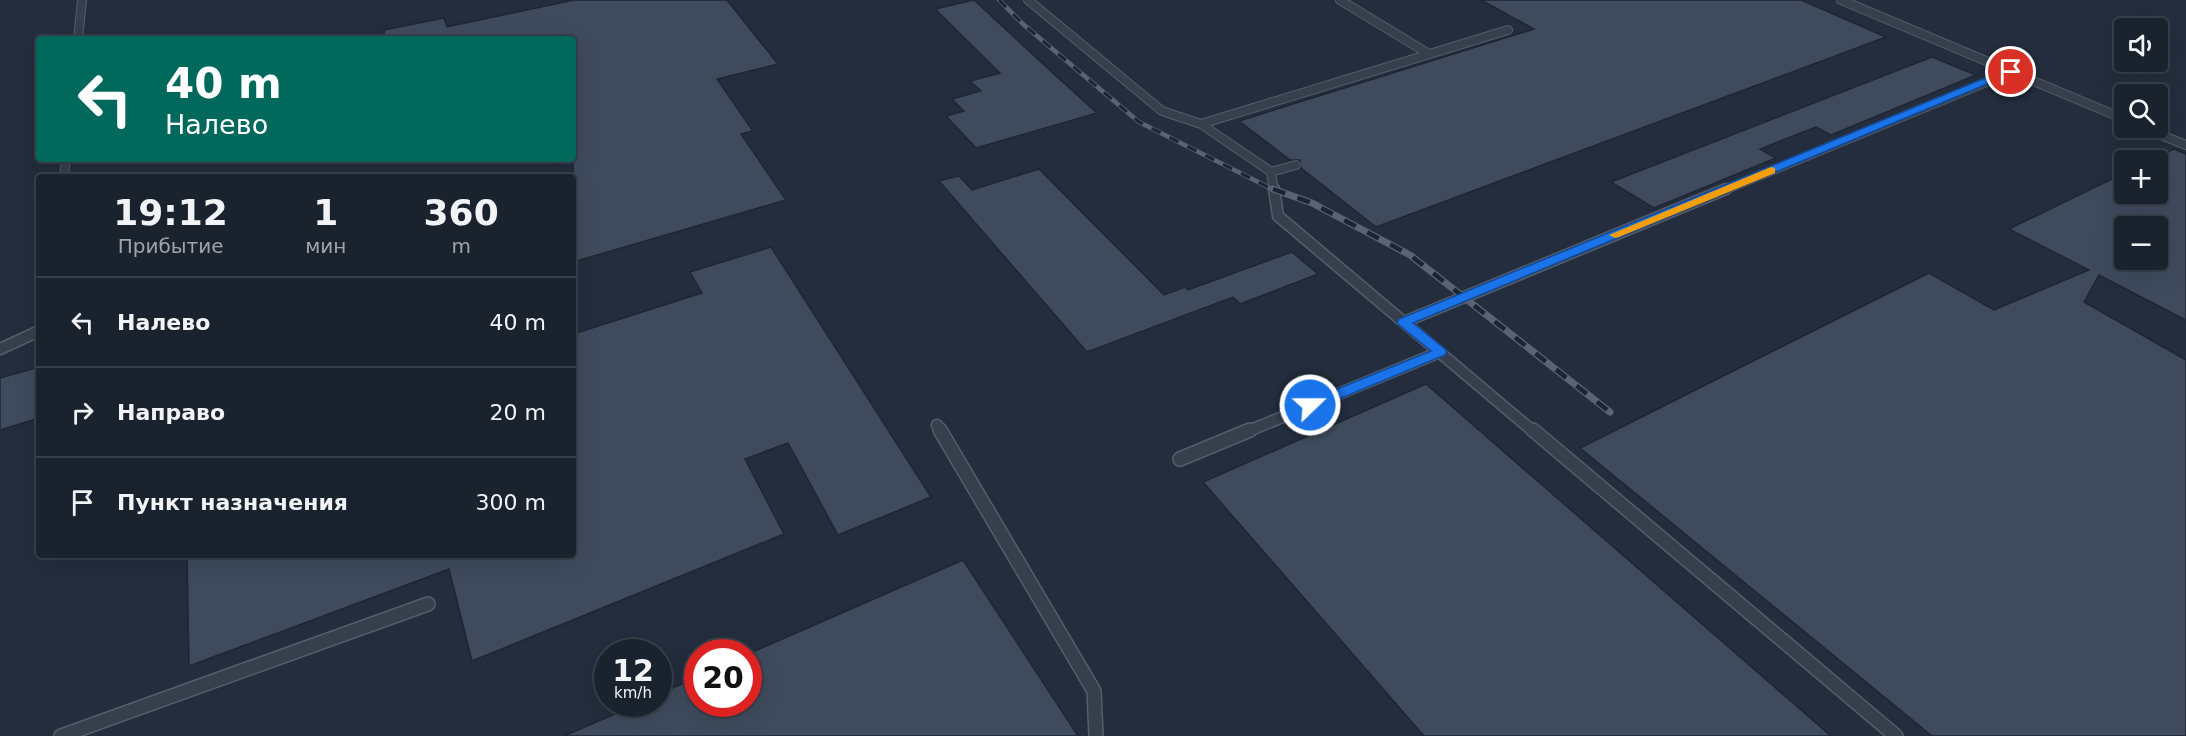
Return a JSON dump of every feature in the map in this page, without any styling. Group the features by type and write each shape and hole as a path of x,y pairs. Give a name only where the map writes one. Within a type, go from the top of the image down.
{"lane":[{"path":"78,36 82,0"},
{"path":"1028,0 1162,111 1201,124 1271,172 1278,216 1896,736"},
{"path":"1340,0 1429,54"},
{"path":"1841,0 2114,115"},
{"path":"1201,124 1508,30"},
{"path":"1404,322 2011,72"},
{"path":"2168,138 2186,145"},
{"path":"1271,172 1296,165"},
{"path":"0,349 36,332"},
{"path":"1180,459 1440,352"},
{"path":"937,425 1094,691 1096,736"},
{"path":"62,736 428,604"}],"building":[{"path":"574,0 727,0 778,64 717,79 753,131 741,134 786,200 576,261 576,174 573,174 573,162 576,162 576,36 385,36 384,30 444,18 447,27"},
{"path":"974,0 1097,113 976,148 946,116 964,111 952,99 981,91 970,81 1000,73 935,9"},
{"path":"1481,0 1801,0 1886,37 1376,227 1301,168 1300,160 1290,160 1239,121 1534,29"},
{"path":"1932,57 1976,75 1831,135 1816,127 1760,149 1776,158 1654,208 1611,182"},
{"path":"2174,149 2186,154 2186,320 2099,275 2084,302 2186,360 2186,736 1932,736 1580,448 1929,273 1994,310 2089,270 2009,229 2114,178 2114,204 2168,204 2168,152"},
{"path":"1039,169 1164,295 1185,287 1188,290 1292,252 1318,274 1240,304 1233,297 1087,352 939,181 959,176 972,190"},
{"path":"771,247 931,497 838,535 788,443 745,459 784,534 472,661 449,569 189,666 187,558 576,558 576,333 702,293 690,272"},
{"path":"36,368 36,419 0,430 0,378"},
{"path":"1426,384 1831,736 1424,736 1203,482"},
{"path":"963,560 1078,736 564,736 608,717 672,717 672,688 684,683 684,717 762,717 762,648"}],"railway":[{"path":"999,0 1024,25 1139,122 1276,191"},
{"path":"1273,189 1312,203 1410,255 1610,412"}],"slow traffic":[{"path":"1615,235 1771,170"}],"route":[{"path":"1310,405 1440,352 1404,322 2011,72"}]}
